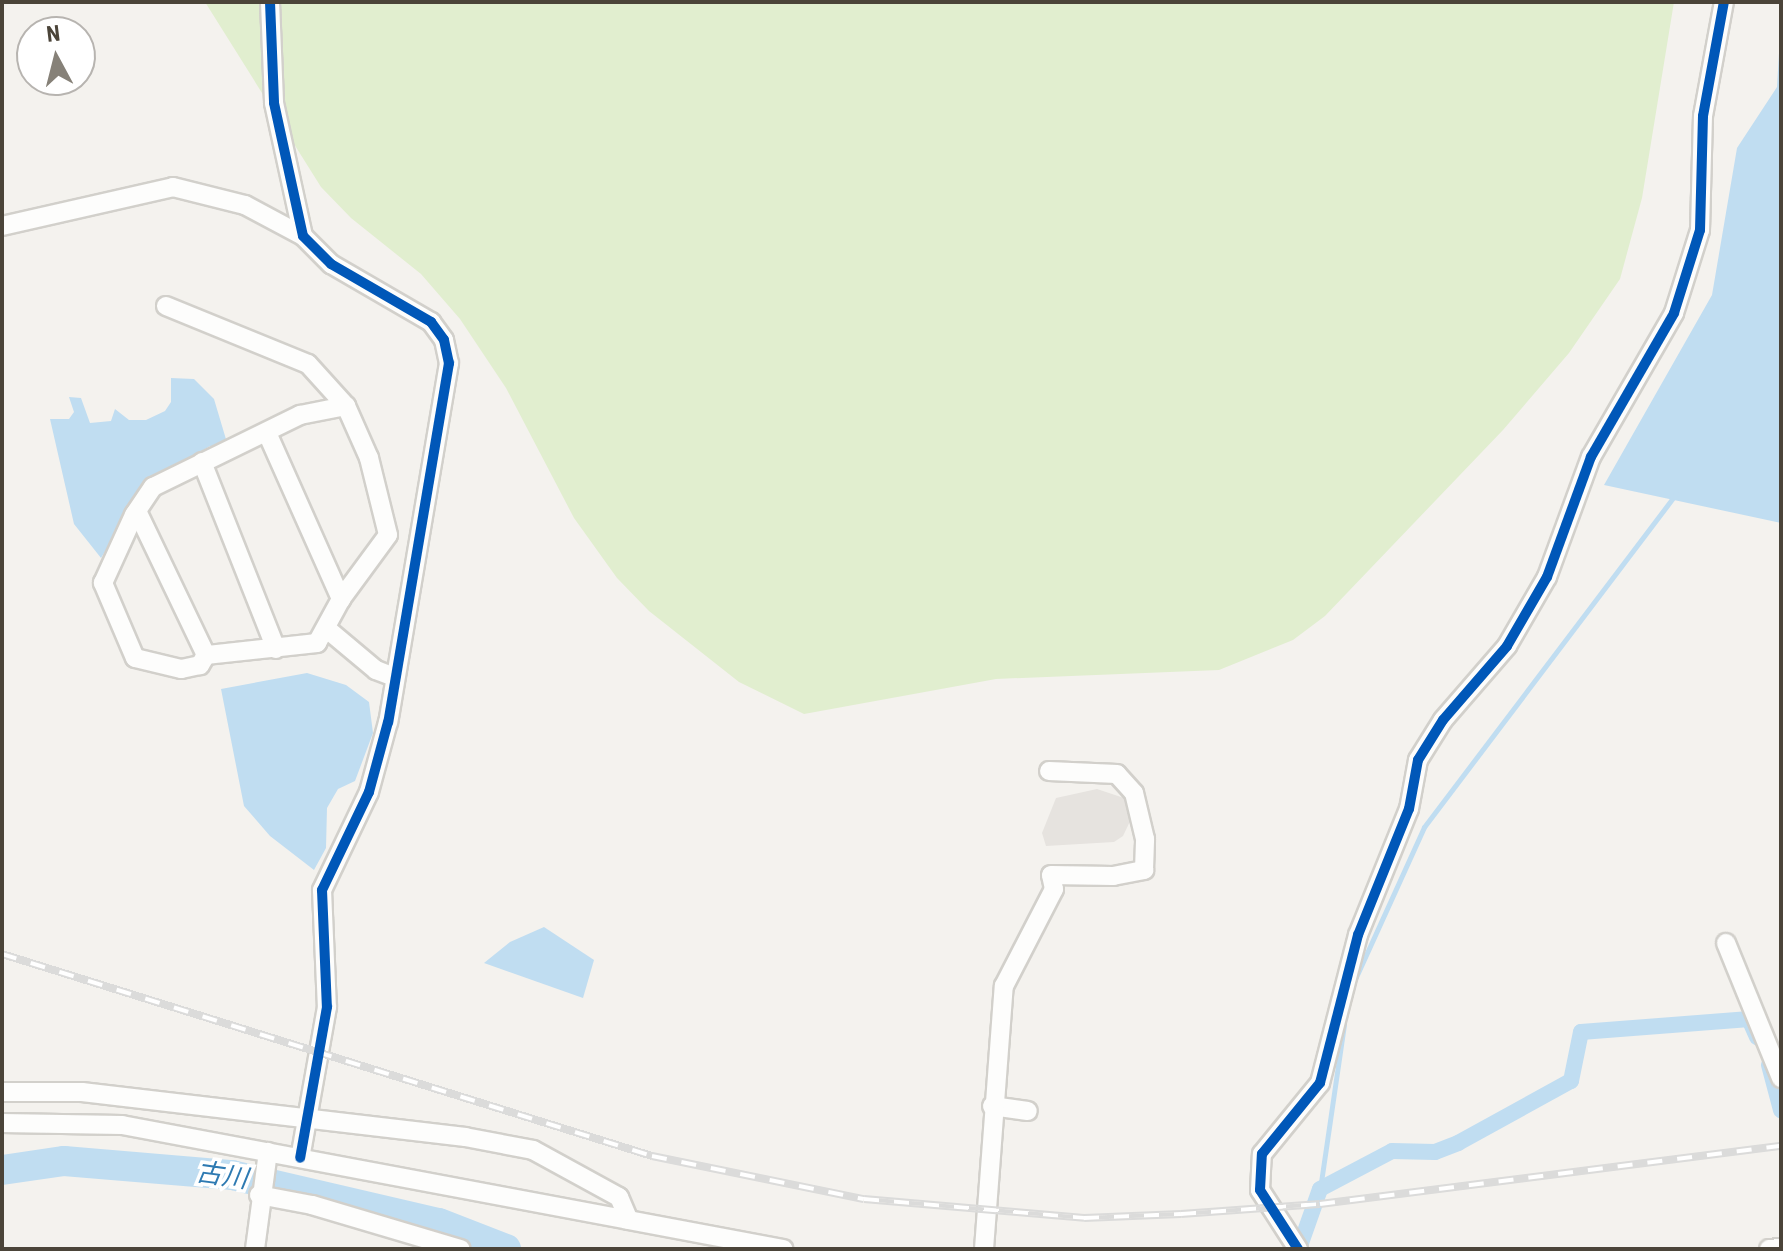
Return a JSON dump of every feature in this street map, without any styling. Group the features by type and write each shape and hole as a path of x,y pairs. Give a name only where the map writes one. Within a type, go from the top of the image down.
{"street":[{"path":"270,2 274,103 303,236"},
{"path":"1298,1249 1260,1190 1262,1154 1320,1083 1358,935 1409,809 1418,760 1443,720 1507,646 1547,577 1591,457 1674,313 1700,230 1703,116 1724,2"},
{"path":"2,226 173,187 245,205 303,236 331,264 431,322 444,340 449,363 392,676 388,722 369,792 322,890 319,926 328,991 300,1158"},
{"path":"166,306 308,364 346,406 369,458 388,535 341,599 317,643 206,655"},
{"path":"206,655 200,665 181,669 135,658 103,583 137,511 153,487 202,462 268,435 300,415 346,406"},
{"path":"268,435 341,599"},
{"path":"202,462 276,649"},
{"path":"137,511 206,655"},
{"path":"327,629 376,670 392,676"},
{"path":"984,1249 992,1106 1004,986 1054,889 1051,875 1113,876 1144,870 1145,839 1134,793 1117,774 1088,769 1049,771"},
{"path":"1726,943 1780,1075"},
{"path":"2,1092 82,1092 533,1150 619,1197 629,1220"},
{"path":"992,1106 1028,1111"},
{"path":"2,1123 122,1125 266,1160 300,1158 629,1220 748,1246 783,1249"},
{"path":"255,1249 266,1160"},
{"path":"260,1193 461,1249"},
{"path":"1769,1249 1781,1248"}],"green space":[{"path":"205,2 1674,2 1642,198 1620,279 1569,353 1503,430 1325,616 1293,640 1219,670 996,679 804,714 739,682 649,611 617,578 574,518 506,388 460,319 421,274 351,218 321,187"}],"shaded area":[{"path":"1097,789 1133,801 1135,811 1123,836 1114,842 1046,846 1042,833 1056,798"}],"water":[{"path":"1781,19 1781,523 1604,485 1712,295 1737,148 1777,87"},
{"path":"171,378 194,379 214,399 228,446 210,446 145,486 101,558 74,524 50,419 69,419 74,412 69,397 81,398 90,423 111,421 115,409 129,420 146,420 165,411 171,402"},
{"path":"307,673 346,685 369,702 373,733 355,781 338,789 327,808 326,848 314,870 270,836 244,806 221,689"},
{"path":"544,927 594,960 583,998 484,963 510,942"}],"waterway":[{"path":"1356,977 1424,827 1676,494"},
{"path":"1301,1243 1320,1189 1392,1151 1435,1152 1458,1143 1571,1081 1581,1032 1749,1019 1757,1037"},
{"path":"1320,1189 1344,1025"},
{"path":"1769,1065 1781,1110"},
{"name":"古川","path":"2,1170 64,1161 232,1175 439,1223 506,1249"}],"railway":[{"path":"2,954 652,1156 864,1199 1084,1218 1181,1214 1320,1204 1781,1146"}],"cycle path":[{"path":"270,2 274,103 303,236 331,264 431,322 444,340 449,363 388,722 369,792 322,890 327,1007 300,1158"},
{"path":"1298,1249 1260,1190 1262,1154 1320,1083 1358,935 1409,809 1418,760 1443,720 1507,646 1547,577 1591,457 1674,313 1700,230 1703,116 1724,2"}]}
